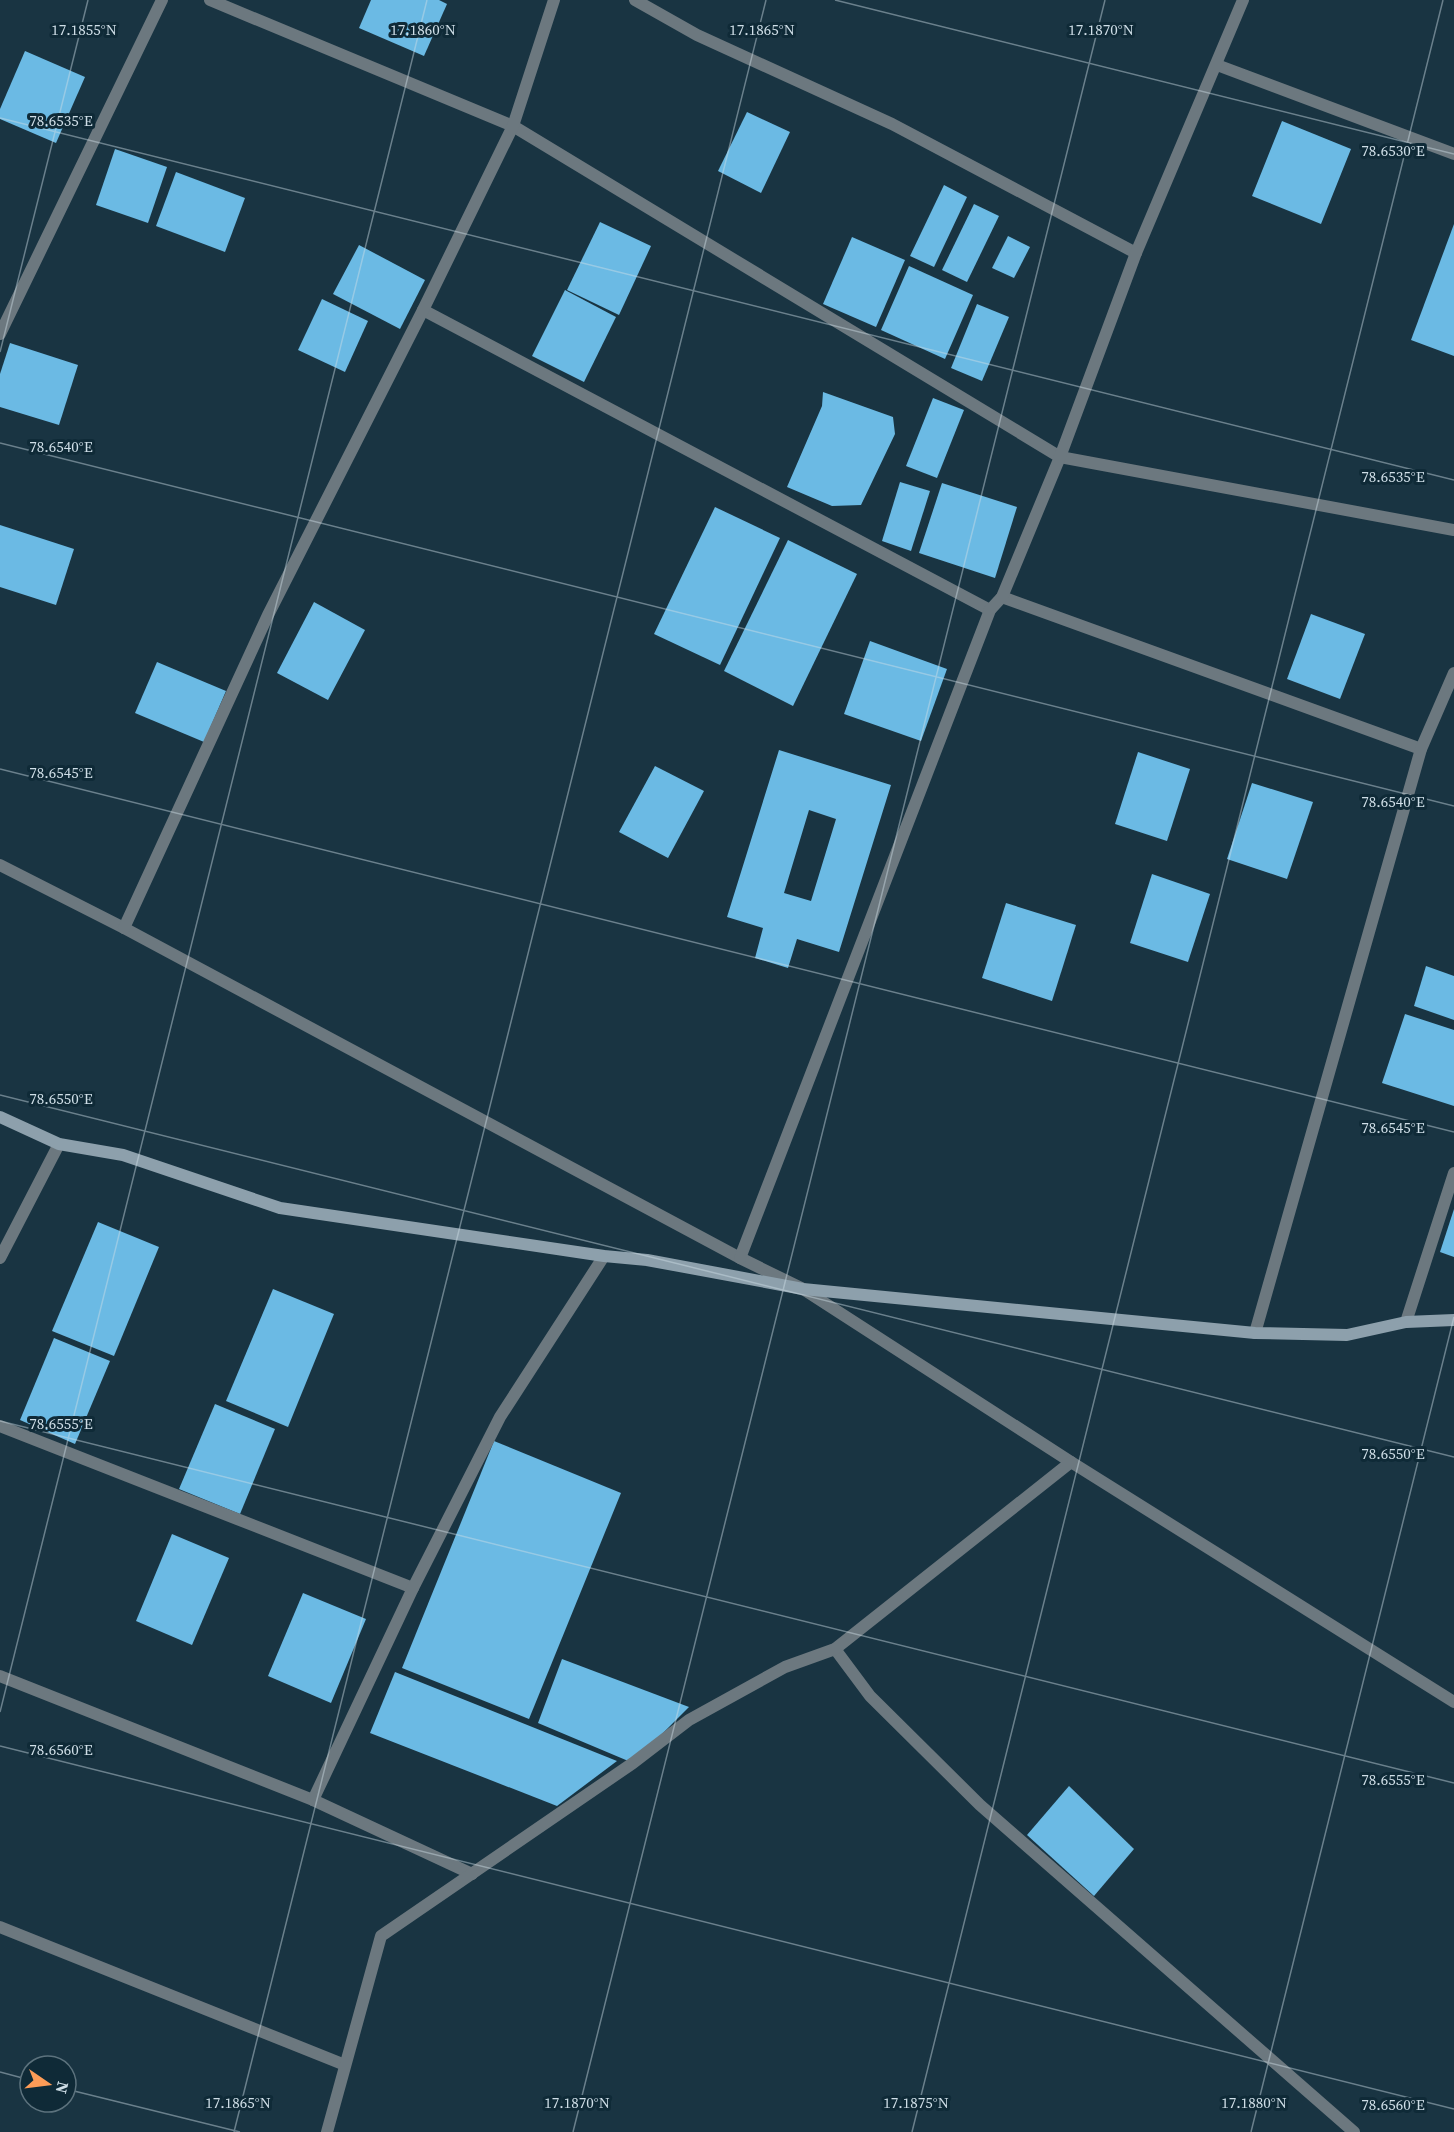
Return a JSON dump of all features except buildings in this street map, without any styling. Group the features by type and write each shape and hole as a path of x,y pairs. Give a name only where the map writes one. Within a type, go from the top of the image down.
{"main road":[{"path":"0,1117 60,1144 123,1155 280,1208 604,1256 647,1260 803,1289 1255,1333 1347,1335 1406,1322 1454,1320"}],"street":[{"path":"0,334 162,0"},
{"path":"210,0 513,126 1060,457 1454,530"},
{"path":"124,928 268,615 423,310 513,126 554,0"},
{"path":"635,0 697,35 892,124 1136,253"},
{"path":"740,1258 990,610 1002,597 1060,457 1136,253 1243,0"},
{"path":"1217,65 1454,154"},
{"path":"423,310 990,610"},
{"path":"1002,597 1421,750"},
{"path":"1255,1333 1421,750 1454,673"},
{"path":"0,865 124,928 740,1258 803,1289 1071,1462 1454,1702"},
{"path":"0,1258 60,1144"},
{"path":"1406,1322 1454,1173"},
{"path":"313,1800 413,1588 501,1417 604,1256"},
{"path":"0,1426 413,1588"},
{"path":"327,2132 381,1936 633,1763 689,1720 785,1666 835,1649 1071,1462"},
{"path":"835,1649 870,1696 980,1805 1354,2132"},
{"path":"0,1676 313,1800 472,1874"},
{"path":"0,1927 345,2065"}]}
